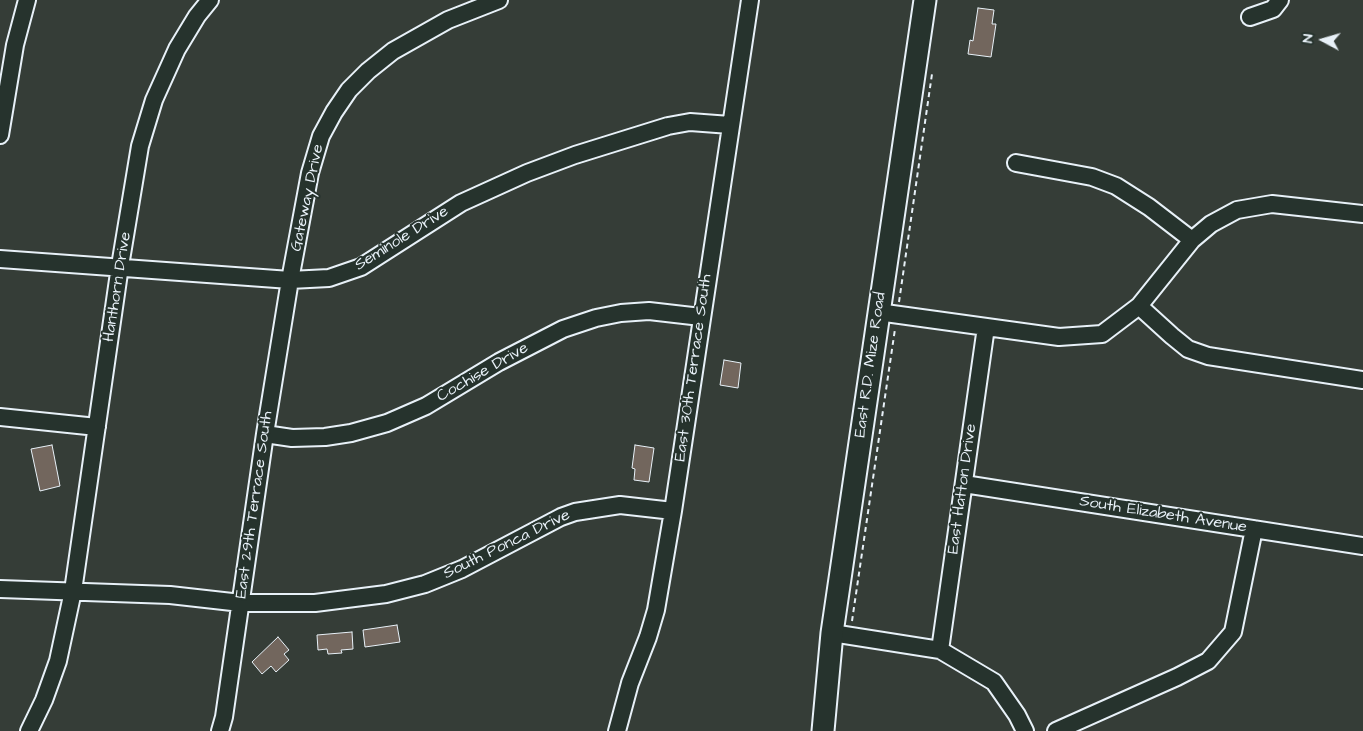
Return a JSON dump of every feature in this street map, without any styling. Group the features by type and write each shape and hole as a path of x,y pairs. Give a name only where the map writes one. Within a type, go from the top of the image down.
{"main road":[{"name":"East R.D. Mize Road","path":"823,731 841,634 888,313 925,0"}],"street":[{"path":"0,135 15,45 26,0"},
{"name":"Hanthorn Drive","path":"29,731 44,700 58,661 73,591 120,266 140,146 154,100 176,49 197,16 210,0"},
{"name":"Gateway Drive","path":"290,280 310,173 321,136 349,90 368,71 393,51 448,20 499,0"},
{"name":"East 30th Terrace South","path":"617,731 630,683 648,637 656,610 673,511 750,0"},
{"path":"1250,17 1273,9 1280,0"},
{"name":"Seminole Drive","path":"0,259 120,266 290,280 329,278 362,267 461,203 527,173 575,155 668,126 690,122 730,125"},
{"path":"1016,163 1092,178 1116,186 1149,207 1192,240"},
{"path":"888,313 1059,337 1102,334 1139,306 1192,240 1211,224 1237,210 1272,204 1363,214"},
{"name":"East 29th Terrace South","path":"220,731 224,717 265,434 290,280"},
{"path":"1139,306 1188,349 1208,356 1363,380"},
{"name":"Cochise Drive","path":"265,434 292,438 325,438 387,423 426,406 499,362 563,329 596,318 621,313 648,311 701,317"},
{"name":"East Hatton Drive","path":"940,650 986,327"},
{"path":"0,417 97,427"},
{"name":"South Elizabeth Avenue","path":"964,484 1363,546"},
{"name":"South Ponca Drive","path":"0,589 170,595 241,603 315,603 386,594 425,584 462,569 561,517 575,512 620,505 673,511"},
{"path":"1056,731 1177,677 1208,661 1234,632 1254,529"},
{"path":"841,634 940,650 994,682 1017,715 1025,731"}],"path":[{"path":"841,634 891,363 888,313 933,67"}],"building":[{"path":"978,8 994,10 992,24 996,24 991,57 968,54 970,40 973,41"},
{"path":"724,360 741,363 738,388 720,385"},
{"path":"52,445 60,486 40,491 31,449"},
{"path":"635,445 654,448 649,482 634,480 635,469 632,468"},
{"path":"397,625 400,642 365,647 363,630"},
{"path":"352,632 353,649 341,650 342,653 328,654 327,649 318,650 317,635"},
{"path":"278,637 289,650 284,654 289,660 276,672 271,666 262,674 252,662"}]}
